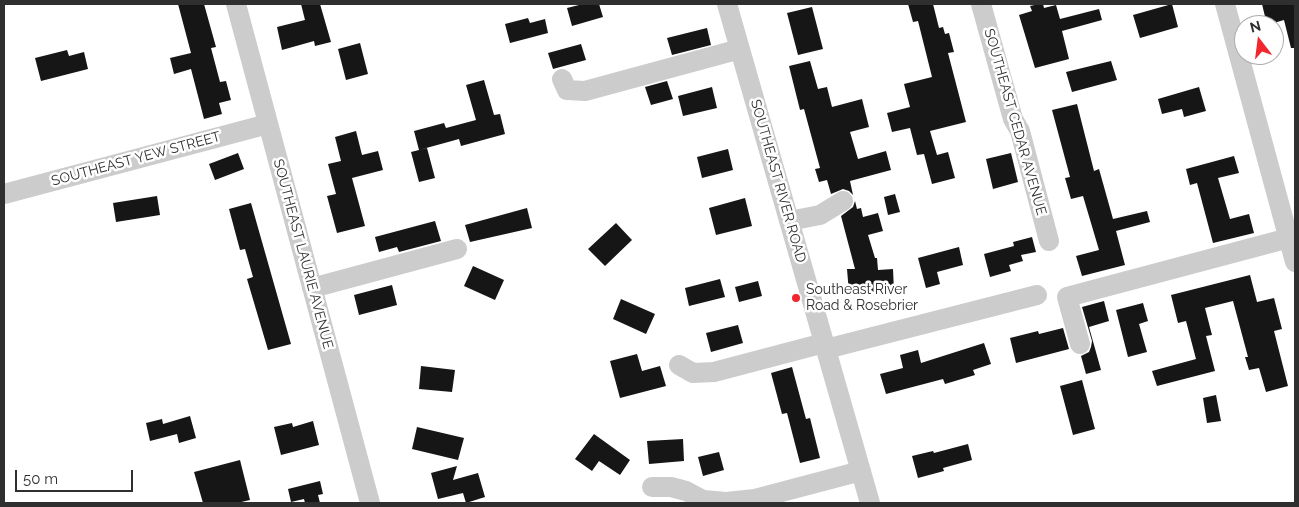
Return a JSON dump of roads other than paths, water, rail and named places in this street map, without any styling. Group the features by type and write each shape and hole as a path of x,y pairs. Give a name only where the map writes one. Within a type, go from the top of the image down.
{"street":[{"name":"SOUTHEAST LAURIE AVENUE","path":"236,4 370,503"},
{"name":"SOUTHEAST RIVER ROAD","path":"727,4 870,503"},
{"name":"SOUTHEAST CEDAR AVENUE","path":"981,4 1013,119 1020,131 1049,241"},
{"path":"1225,4 1295,262"},
{"path":"562,79 567,90 585,91 740,48"},
{"name":"SOUTHEAST YEW STREET","path":"4,194 268,124"},
{"path":"789,221 820,215 844,201"},
{"path":"1080,344 1067,296 1289,238"},
{"path":"312,288 457,249"},
{"path":"679,365 693,373 714,372 1036,295"},
{"path":"652,487 671,487 686,491 703,500 726,502 755,499 861,471"}],"place":[{"name":"Southeast River Road & Rosebrier","path":"796,298"}]}
